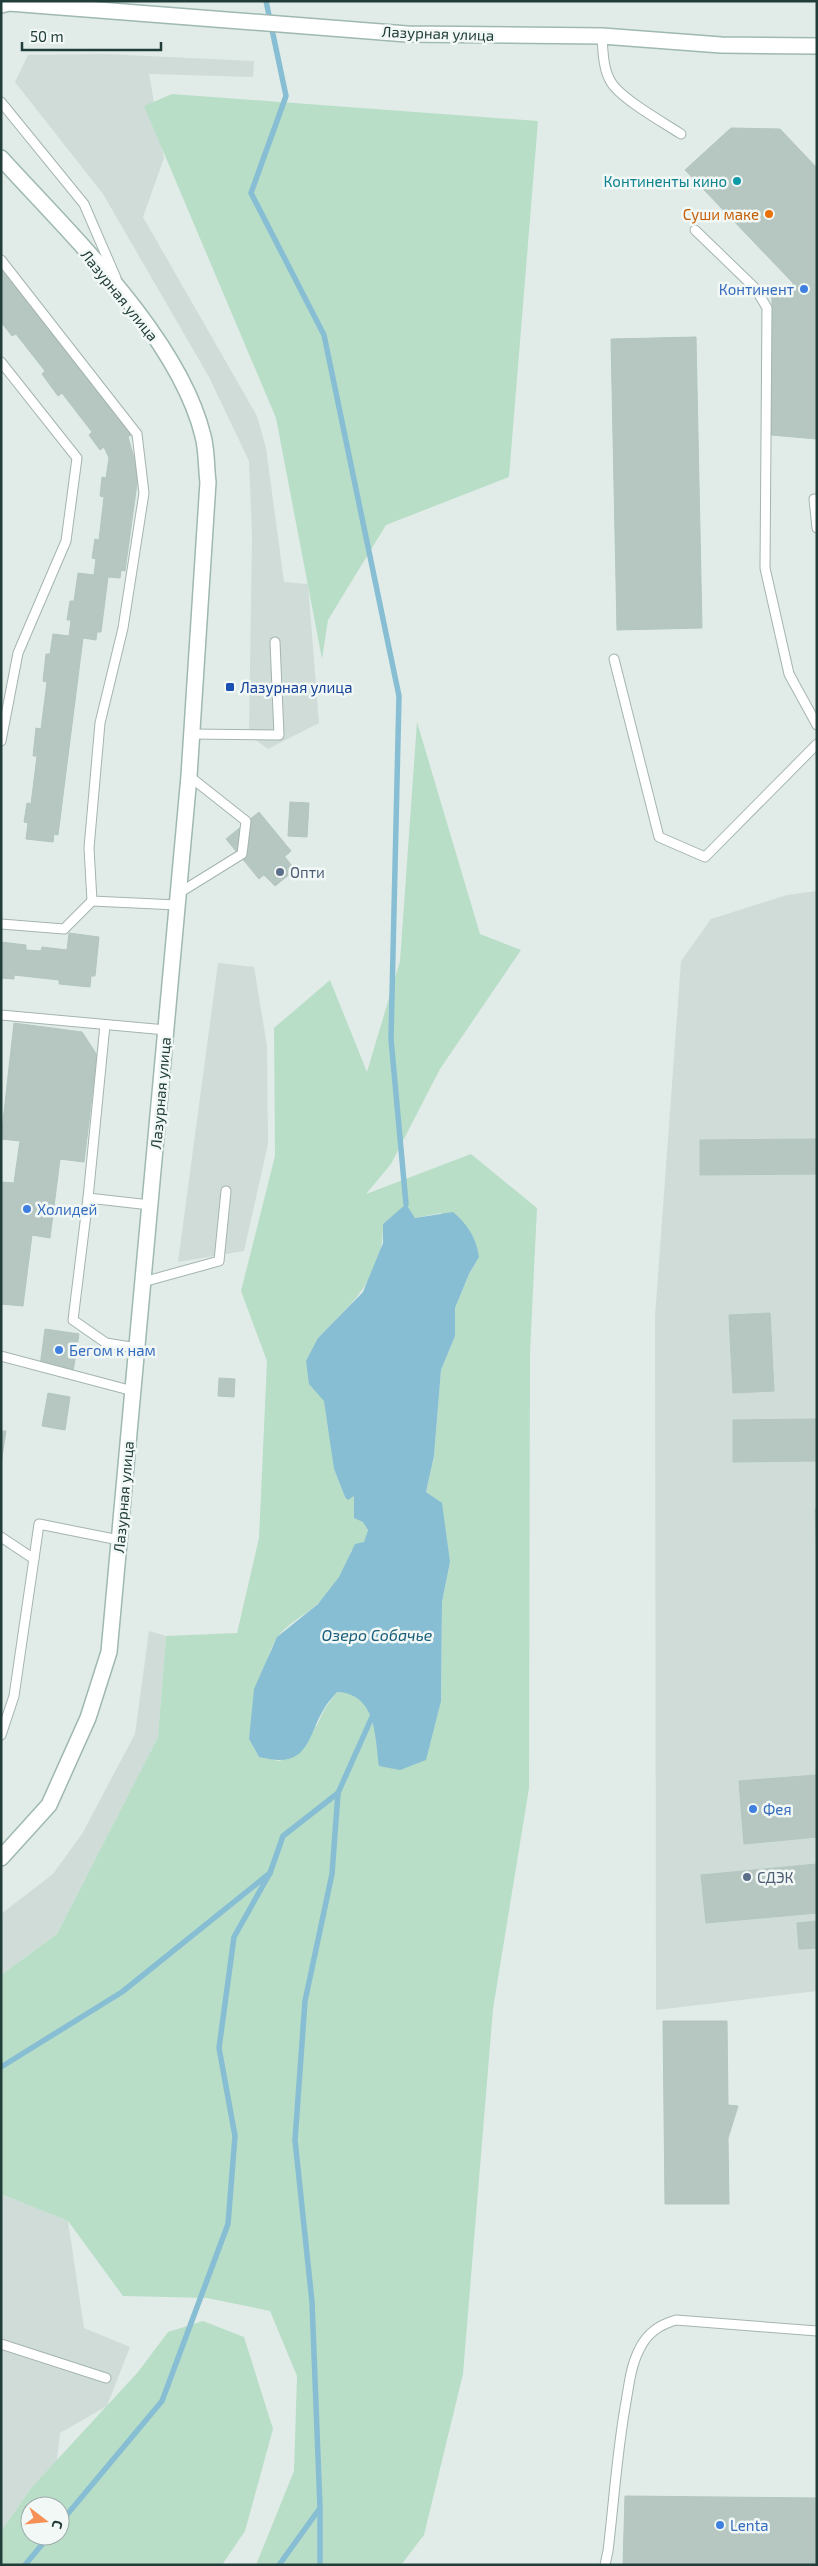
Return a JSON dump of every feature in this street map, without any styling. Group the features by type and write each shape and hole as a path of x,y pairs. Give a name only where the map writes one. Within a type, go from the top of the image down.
{"street":[{"name":"Лазурная улица","path":"1,5 9,3 408,34 602,36 721,45 817,46"},
{"name":"Лазурная улица","path":"1,158 124,298 162,345 189,395 204,437 208,482 189,776 109,1652 88,1718 49,1805 1,1858"}],"lane":[{"path":"602,36 604,61 612,83 625,95 680,134"},
{"path":"1,102 84,204 124,298"},
{"path":"696,230 756,289 767,308 766,568 789,674 817,725"},
{"path":"1,260 137,434 144,493 123,628 100,723 89,848 92,901"},
{"path":"1,362 77,458 66,540 18,653 1,741"},
{"path":"814,499 817,528"},
{"path":"192,734 279,735 275,642"},
{"path":"614,659 659,837 705,857 817,744"},
{"path":"1,924 64,929 92,901 178,899 242,854 246,821 189,776"},
{"path":"1,1015 166,1030"},
{"path":"105,1025 88,1198 73,1320 106,1343 136,1348"},
{"path":"143,1282 219,1261 226,1191"},
{"path":"88,1198 150,1205"},
{"path":"1,1356 133,1391"},
{"path":"1,1735 14,1696 39,1524 119,1540"},
{"path":"1,1537 34,1559"},
{"path":"604,2565 608,2551 621,2431 632,2369 639,2349 648,2336 659,2325 676,2320 817,2331"},
{"path":"1,2344 106,2378"}],"shaded area":[{"path":"104,54 254,61 253,77 149,74 164,158 143,217 257,416 266,448 284,582 308,584 319,723 268,749 249,735 252,535 249,461 209,377 103,194 15,82 28,55"},
{"path":"817,891 817,1991 656,2010 655,1317 681,961 711,919 787,895"},
{"path":"218,963 254,967 267,1046 268,1144 244,1251 178,1262"},
{"path":"149,1631 166,1636 158,1737 57,1934 1,1975 1,1914 53,1874 82,1834 135,1734"},
{"path":"1,2194 68,2221 84,2328 130,2347 107,2406 60,2433 57,2460 26,2496 20,2496 20,2504 1,2531"}],"green space":[{"path":"172,94 538,121 509,477 386,525 328,620 322,659 276,418 144,106"},
{"path":"417,722 480,934 521,950 440,1069 391,1164 366,1194 471,1154 537,1208 530,1353 529,1788 493,2009 463,2374 424,2535 401,2565 256,2565 294,2471 297,2376 270,2311 207,2298 123,2296 68,2221 1,2194 1,1975 57,1934 158,1737 166,1636 237,1633 259,1538 267,1361 241,1291 275,1156 274,1028 330,980 367,1072 400,961","holes":["406,1205 415,1218 441,1213 479,1257 469,1274 455,1308 455,1336 441,1370 434,1456 426,1492 450,1562 442,1602 441,1701 362,1701 350,1693 337,1692 325,1708 317,1725 280,1761 259,1757 249,1739 260,1687 272,1648 280,1633 321,1601 332,1588 342,1574 351,1551 364,1543 368,1530 354,1496 345,1497 334,1469 318,1338 354,1301 372,1274 382,1243 383,1224"]},
{"path":"203,2321 244,2337 273,2429 245,2531 222,2565 1,2565 1,2531 20,2504 20,2546 70,2546 70,2496 26,2496 138,2372 168,2332"}],"water":[{"name":"Озеро Собачье","path":"406,1204 415,1218 453,1212 470,1232 476,1243 479,1257 469,1274 455,1308 455,1336 441,1370 434,1456 426,1492 442,1503 450,1562 442,1602 441,1701 426,1760 400,1770 379,1766 372,1719 367,1709 360,1700 337,1692 325,1707 304,1749 297,1755 288,1759 276,1760 259,1757 249,1739 254,1689 277,1637 318,1604 339,1577 355,1544 364,1542 368,1530 363,1522 354,1518 354,1496 348,1500 345,1497 334,1469 324,1401 309,1384 306,1361 318,1338 363,1292 383,1243 383,1224"}],"building":[{"name":"Континент","path":"731,128 780,129 817,168 817,439 771,435 772,295 789,298 793,283 685,170"},
{"path":"1,264 132,434 128,437 135,461 140,462 125,571 121,570 120,578 108,577 101,632 97,632 96,640 83,638 58,835 54,834 53,842 26,839 28,823 24,822 27,803 31,804 37,756 33,756 36,728 41,729 47,682 43,681 46,654 50,654 53,634 69,636 71,620 67,620 70,601 74,601 78,573 94,575 96,559 92,558 95,539 99,540 104,497 100,496 102,477 106,478 109,458 104,447 100,450 89,435 92,432 62,393 58,396 42,374 45,371 16,334 12,336 1,322"},
{"path":"696,337 702,628 617,630 611,339"},
{"path":"290,802 309,803 307,837 288,836"},
{"path":"259,812 291,851 259,879 226,839"},
{"name":"Опти","path":"285,857 295,870 275,886 264,875"},
{"path":"69,933 99,937 95,976 91,976 90,987 59,984 59,980 14,975 14,979 1,978 1,942 26,945 26,950 41,951 42,947 67,950"},
{"path":"14,1023 82,1032 97,1055 84,1162 18,1154 20,1141 1,1139"},
{"path":"817,1139 817,1174 700,1175 700,1140"},
{"name":"Холидей","path":"18,1154 60,1159 50,1238 32,1235 23,1306 1,1304 1,1182 14,1183"},
{"path":"770,1313 774,1391 733,1393 729,1315"},
{"name":"Бегом к нам","path":"45,1329 79,1334 73,1372 40,1366"},
{"path":"219,1378 235,1379 234,1397 218,1396"},
{"path":"48,1393 70,1397 65,1430 42,1426"},
{"path":"817,1419 817,1461 733,1462 733,1420"},
{"path":"1,1431 6,1431 1,1464"},
{"path":"815,1509 817,1509 817,1558"},
{"path":"817,1775 817,1837 744,1844 739,1781"},
{"path":"817,1864 817,1913 706,1923 701,1875"},
{"path":"817,1921 817,1948 799,1949 797,1923"},
{"path":"663,2021 727,2021 728,2105 738,2106 728,2138 729,2204 665,2204"},
{"name":"Lenta","path":"625,2496 817,2498 817,2565 623,2565"}],"waterway":[{"path":"266,1 286,96 251,193 324,335 399,696 391,1039 406,1204"},
{"path":"1,2067 122,1992 270,1873 283,1836 338,1793 372,1717"},
{"path":"279,2565 320,2508 312,2302 295,2140 305,2001 332,1874 338,1793"},
{"path":"70,2511 162,2401 228,2224 235,2136 219,2048 234,1937 270,1873"},
{"path":"320,2508 320,2565"},
{"path":"25,2565 41,2546"}],"place":[{"name":"Континенты кино","path":"737,181"},
{"name":"Суши маке","path":"769,214"},
{"name":"Континент","path":"804,289"},
{"name":"Лазурная улица","path":"230,687"},
{"name":"Опти","path":"280,872"},
{"name":"Холидей","path":"27,1209"},
{"name":"Бегом к нам","path":"59,1350"},
{"name":"Фея","path":"753,1809"},
{"name":"СДЭК","path":"747,1877"},
{"name":"Lenta","path":"720,2525"}]}
